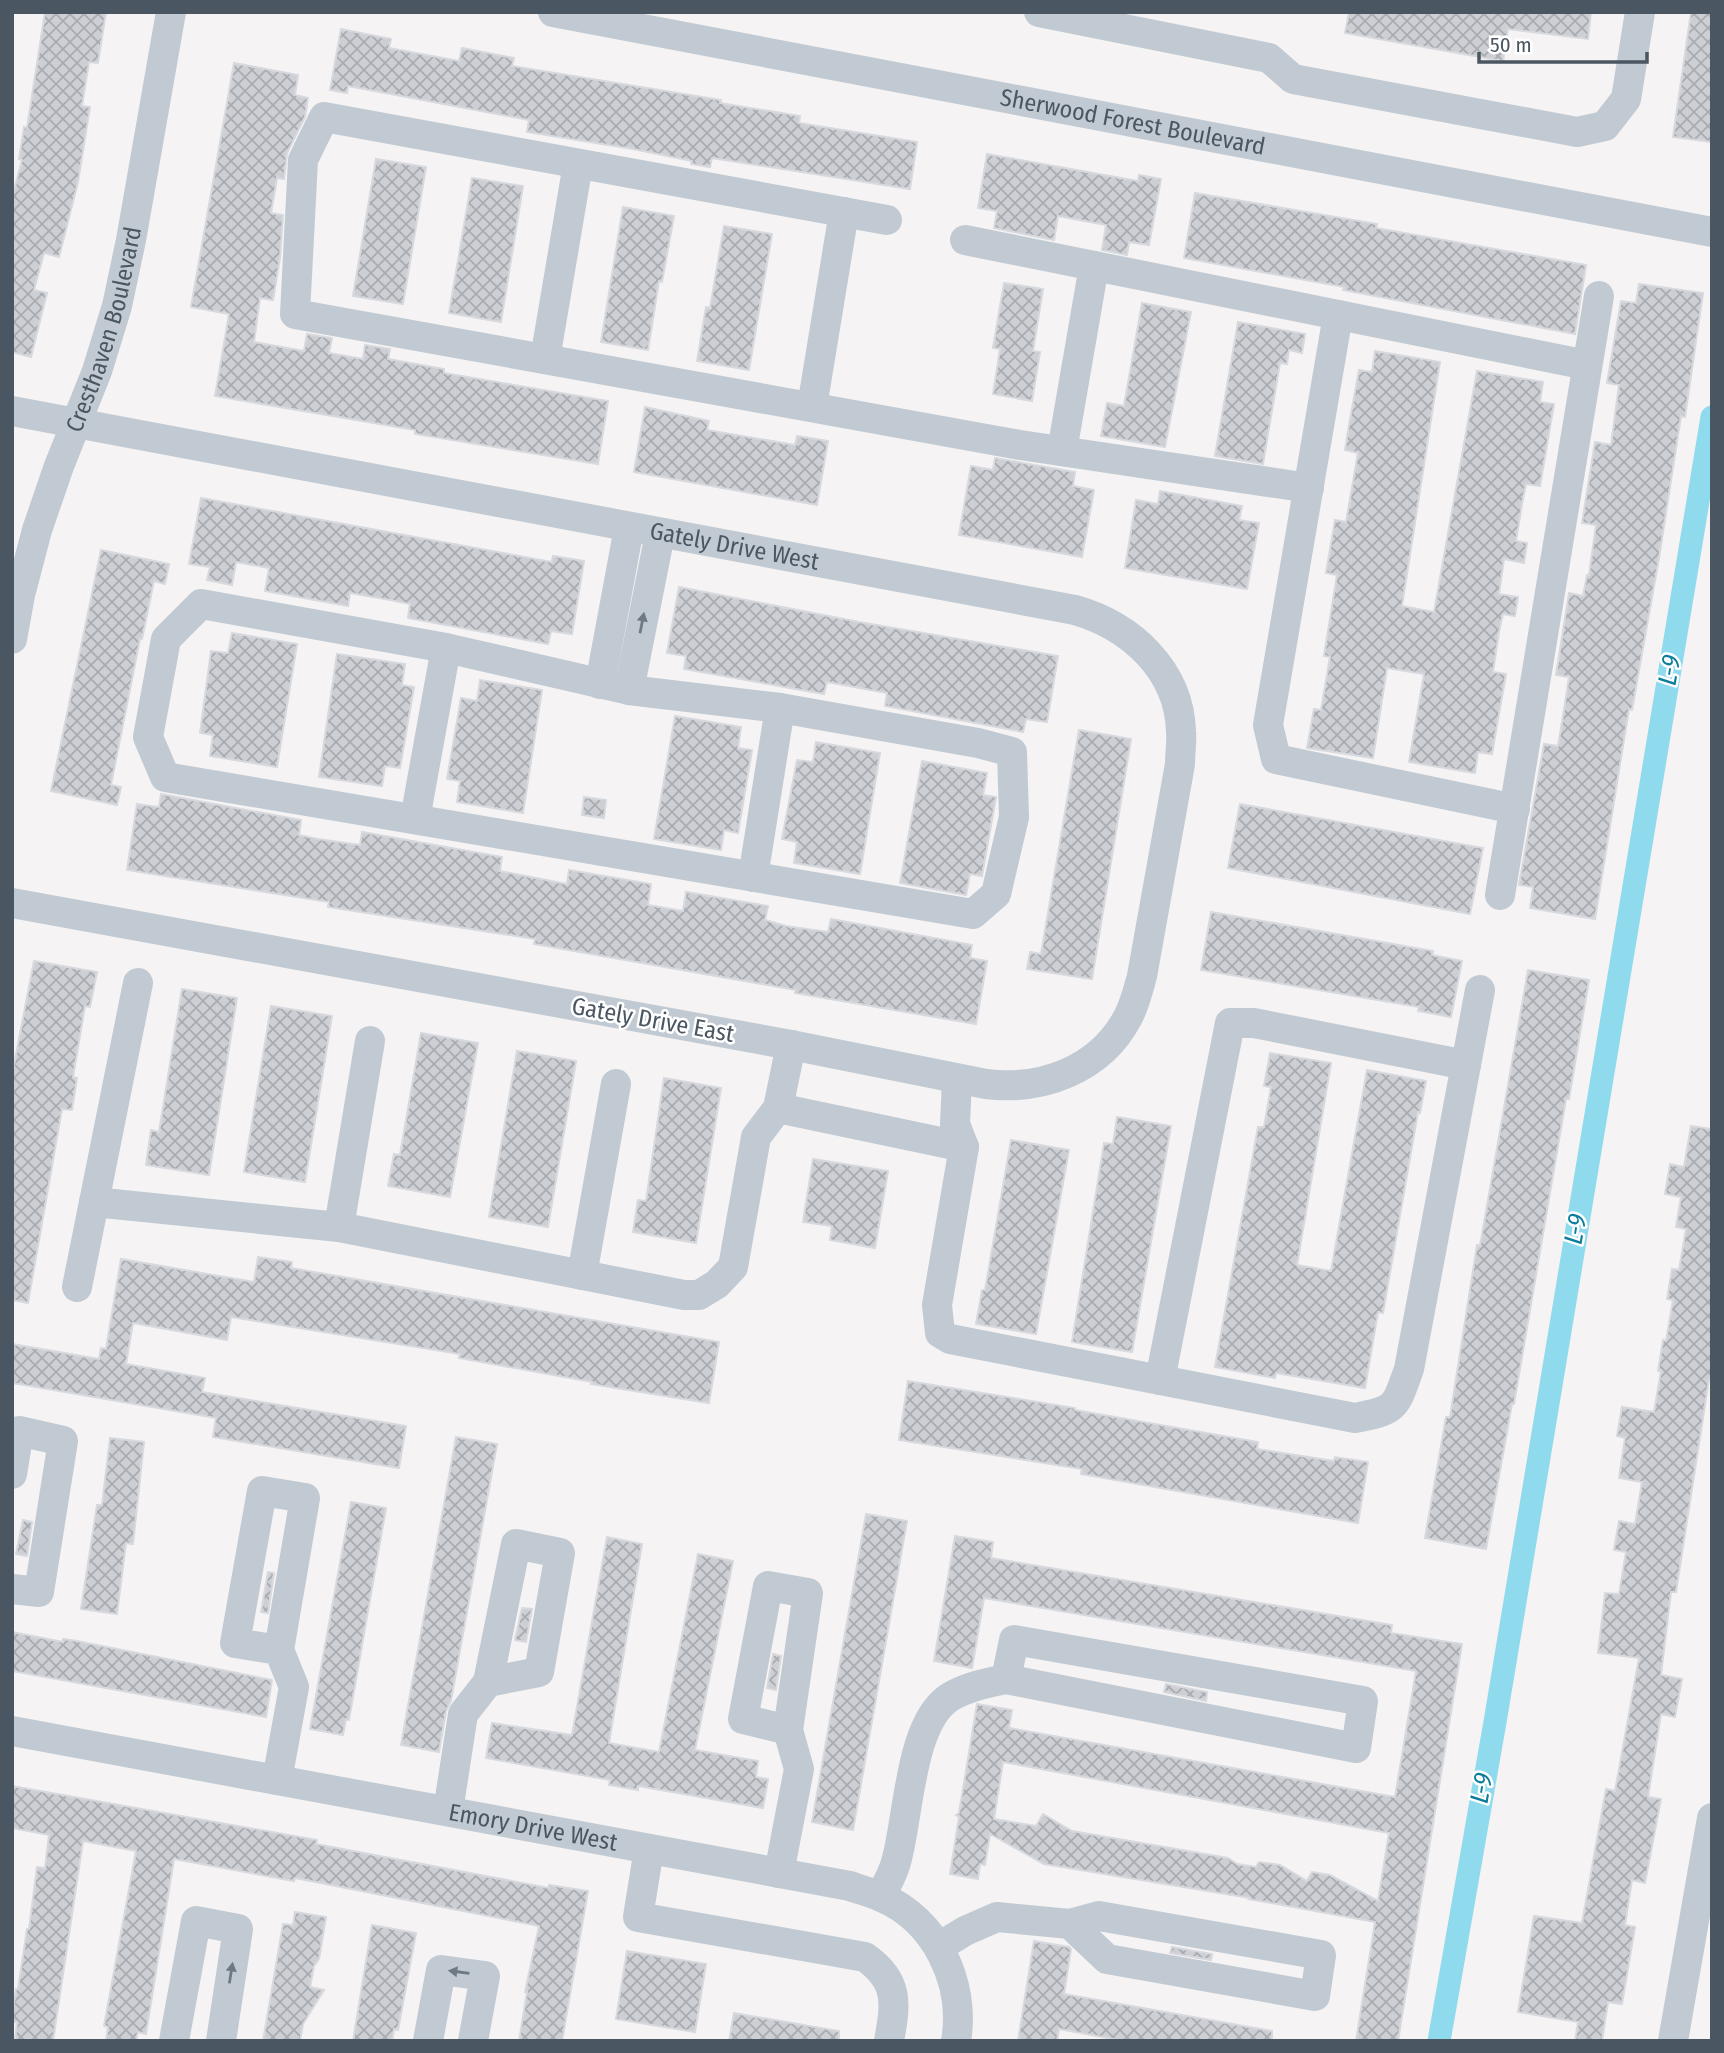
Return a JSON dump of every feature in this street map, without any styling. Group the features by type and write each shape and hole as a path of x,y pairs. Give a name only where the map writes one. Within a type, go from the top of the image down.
{"street":[{"name":"Cresthaven Boulevard","path":"12,639 37,530 97,371 117,306 171,12"},
{"name":"Sherwood Forest Boulevard","path":"553,12 1712,232"},
{"path":"1039,12 1269,58 1293,79 1577,132 1605,126 1626,99 1640,12"},
{"path":"887,220 324,117 303,160 295,314 1062,451 1308,488"},
{"path":"545,359 578,164"},
{"path":"812,407 844,212"},
{"path":"965,240 1587,365"},
{"path":"1062,451 1094,266"},
{"path":"1500,895 1599,296"},
{"path":"1338,315 1268,724 1276,759 1515,809"},
{"name":"Gately Drive West","path":"12,411 1075,610 1107,621 1146,650 1160,668 1175,698 1180,722 1180,764 1160,877"},
{"path":"600,684 629,528"},
{"path":"629,690 660,534"},
{"path":"201,604 446,648 629,690 779,708 978,743 1012,752 1014,817 996,894 973,914 165,777 148,737 166,639 201,604"},
{"path":"415,820 446,648"},
{"path":"754,877 779,708"},
{"name":"Gately Drive East","path":"12,903 1003,1086 1036,1084 1067,1074 1095,1057 1118,1033 1134,1004 1142,976 1160,877"},
{"path":"77,1287 138,983"},
{"path":"957,1079 955,1125 964,1147 936,1305 940,1334 950,1339 1355,1418 1384,1412 1397,1403 1409,1369 1480,990"},
{"path":"1160,1380 1230,1023 1254,1023 1466,1065"},
{"path":"339,1227 370,1041"},
{"path":"94,1202 339,1227 684,1295 699,1294 717,1284 733,1267 757,1137 778,1108 790,1045"},
{"path":"582,1275 616,1084"},
{"path":"778,1108 964,1147"},
{"path":"12,1474 19,1431 63,1441 39,1592 12,1589"},
{"path":"277,1780 294,1687 279,1650 305,1498 262,1491 235,1643 279,1650"},
{"path":"881,1896 896,1863 919,1745 930,1720 948,1698 973,1686 1006,1679 1356,1748 1363,1701 1014,1640 1006,1679"},
{"path":"447,1811 463,1714 488,1682"},
{"path":"779,1873 799,1769 788,1730"},
{"name":"Emory Drive West","path":"12,1731 850,1886 881,1896 909,1914 939,1947 948,1966 957,1998 956,2041"},
{"path":"1673,2041 1712,1818"},
{"path":"649,1849 638,1917 864,1957 879,1967 892,1990 894,2016 889,2041"},
{"path":"939,1947 965,1931 997,1917 1070,1924 1099,1916 1321,1955 1315,1996 1107,1959 1070,1924"},
{"path":"174,2041 196,1921 237,1929 220,2041"},
{"path":"428,2041 441,1970 485,1976 473,2041"}],"building":[{"path":"45,12 106,12 98,63 89,62 82,106 90,107 78,182 59,257 44,253 34,290 47,293 31,357 12,352 12,198 22,160 19,159 24,127 27,128"},
{"path":"1349,12 1591,12 1588,39 1508,29 1503,61 1345,33"},
{"path":"1691,12 1712,12 1712,142 1673,137"},
{"path":"341,29 391,39 389,48 459,61 462,48 514,58 512,66 721,100 720,103 800,116 799,123 917,142 910,189 712,158 710,167 691,164 692,161 633,149 527,132 529,120 348,86 347,93 330,90"},
{"path":"234,63 298,75 295,95 308,98 305,117 287,153 284,179 277,178 271,213 283,215 280,258 273,300 260,298 254,342 304,351 307,334 332,338 329,353 363,359 365,345 390,349 388,359 444,369 444,373 608,401 598,464 415,434 415,430 215,396 229,314 191,307"},
{"path":"987,154 1138,181 1139,175 1161,179 1149,245 1129,242 1127,255 1102,250 1106,225 1058,216 1054,240 994,228 997,211 978,208"},
{"path":"376,159 426,167 403,304 353,296"},
{"path":"472,178 523,186 501,322 449,313"},
{"path":"1195,193 1377,224 1376,228 1586,265 1575,334 1184,258"},
{"path":"623,207 674,216 662,282 659,281 648,350 601,342"},
{"path":"724,226 772,234 749,370 697,361 706,307 710,308"},
{"path":"1004,283 1043,289 1033,351 1040,352 1032,401 993,394 1000,349 993,348"},
{"path":"1639,284 1703,293 1685,417 1681,416 1659,558 1632,710 1629,709 1595,919 1530,908 1533,887 1519,885 1544,744 1558,746 1569,677 1556,675 1569,593 1583,596 1589,575 1596,525 1582,523 1595,442 1611,445 1619,385 1607,383 1621,301 1636,303"},
{"path":"1142,303 1191,312 1165,447 1101,436 1107,403 1124,406"},
{"path":"1238,322 1305,334 1302,353 1289,350 1287,364 1280,363 1263,464 1215,456"},
{"path":"1375,351 1440,362 1402,606 1434,612 1477,371 1543,382 1540,402 1554,404 1540,486 1526,484 1522,504 1516,541 1527,543 1524,563 1504,559 1499,594 1518,597 1515,616 1503,614 1499,632 1493,672 1506,674 1492,754 1478,752 1475,773 1409,762 1424,674 1387,668 1373,758 1307,748 1314,709 1321,710 1330,657 1324,656 1337,575 1326,573 1335,520 1346,522 1358,453 1345,450 1349,425 1359,370 1372,372"},
{"path":"645,407 709,421 707,430 795,445 797,436 828,441 817,505 634,472"},
{"path":"995,458 1075,472 1073,486 1094,490 1082,557 959,535 971,466 993,470"},
{"path":"1160,491 1242,506 1239,520 1259,523 1247,589 1125,568 1136,500 1158,504"},
{"path":"201,498 552,562 553,556 584,561 572,634 551,631 548,644 408,618 410,604 390,600 350,593 348,606 265,591 269,568 236,562 232,585 207,580 210,567 189,564"},
{"path":"101,550 169,564 165,584 154,581 140,639 111,785 121,787 117,805 51,791"},
{"path":"679,587 859,622 1058,656 1047,722 1026,719 1023,732 885,706 887,693 827,682 824,694 684,669 686,656 667,653"},
{"path":"232,633 297,644 277,767 210,756 213,735 200,733 211,651 228,653"},
{"path":"337,654 405,664 402,685 414,687 400,768 385,766 382,786 319,777"},
{"path":"480,680 542,690 523,813 457,802 460,781 447,779 461,698 477,701"},
{"path":"675,716 741,727 738,748 752,750 738,833 724,830 721,850 654,839"},
{"path":"1079,730 1131,739 1092,979 1027,969 1030,952 1041,954"},
{"path":"816,742 880,753 860,874 794,863 797,842 782,839 797,760 813,762"},
{"path":"922,761 987,773 983,795 996,797 982,876 970,874 966,895 900,883"},
{"path":"161,794 301,820 299,835 318,839 360,845 362,832 502,857 500,871 567,884 569,870 651,884 648,905 683,911 686,892 768,906 765,920 786,926 828,932 831,919 972,945 970,958 987,961 976,1024 534,944 535,939 328,907 329,902 127,870 137,804 159,807"},
{"path":"584,797 606,800 604,818 582,815"},
{"path":"1240,804 1483,848 1470,914 1228,868"},
{"path":"1211,912 1433,951 1432,955 1462,961 1451,1017 1418,1011 1419,1007 1201,970"},
{"path":"34,961 97,972 90,1007 85,1006 73,1077 77,1078 72,1110 62,1109 28,1303 12,1300 12,1075"},
{"path":"1528,970 1589,980 1486,1549 1425,1538 1446,1417 1450,1417 1477,1245 1480,1246"},
{"path":"182,989 237,998 209,1175 146,1165 151,1130 159,1132"},
{"path":"271,1006 332,1016 305,1182 244,1172"},
{"path":"421,1033 478,1043 450,1197 388,1186 394,1154 400,1155"},
{"path":"517,1051 576,1061 548,1227 489,1217"},
{"path":"1270,1053 1331,1063 1297,1265 1331,1271 1367,1070 1426,1081 1420,1113 1418,1112 1383,1313 1378,1312 1365,1388 1276,1373 1275,1378 1215,1367 1258,1127 1264,1127 1271,1087 1264,1086"},
{"path":"664,1078 721,1088 696,1243 633,1232 638,1200 646,1201"},
{"path":"1117,1117 1171,1126 1132,1352 1072,1342 1104,1143 1113,1144"},
{"path":"1691,1126 1712,1129 1712,1380 1709,1379 1676,1592 1671,1592 1661,1675 1682,1679 1675,1717 1661,1714 1648,1797 1661,1799 1645,1883 1632,1880 1625,1925 1635,1927 1622,2004 1608,2002 1602,2041 1575,2041 1578,2022 1518,2012 1534,1916 1582,1923 1606,1789 1615,1791 1639,1658 1598,1653 1605,1593 1619,1594 1626,1552 1614,1550 1619,1521 1635,1524 1642,1482 1619,1478 1625,1438 1617,1436 1622,1407 1654,1412 1663,1340 1666,1341 1673,1300 1667,1299 1672,1269 1679,1270 1686,1229 1676,1227 1681,1197 1665,1194 1670,1164 1684,1167"},
{"path":"1011,1140 1069,1150 1036,1334 976,1324 982,1290 985,1290"},
{"path":"813,1159 888,1171 875,1248 830,1240 832,1226 803,1222"},
{"path":"258,1257 292,1262 291,1268 719,1342 709,1403 591,1384 592,1382 459,1358 460,1354 231,1317 227,1340 133,1323 126,1364 205,1378 202,1392 406,1426 399,1468 213,1437 216,1418 12,1383 12,1344 99,1359 101,1348 106,1349 121,1259 254,1282"},
{"path":"908,1381 1258,1442 1257,1449 1334,1461 1335,1457 1368,1462 1358,1523 1081,1474 1082,1469 899,1440"},
{"path":"456,1437 497,1444 451,1701 446,1711 439,1752 401,1745"},
{"path":"110,1438 144,1442 133,1544 126,1543 117,1614 81,1609 97,1505 102,1505"},
{"path":"351,1502 386,1508 349,1720 346,1719 343,1735 310,1729"},
{"path":"866,1514 907,1521 853,1830 812,1822"},
{"path":"23,1520 32,1522 27,1556 16,1554"},
{"path":"955,1536 993,1542 991,1558 1392,1625 1391,1633 1462,1644 1398,2041 1356,2041 1375,1922 1044,1864 990,1834 985,1865 980,1864 978,1879 950,1874 959,1817 956,1815 959,1813 977,1704 1012,1710 1009,1728 1395,1797 1416,1671 984,1598 972,1668 934,1661","holes":["1003,1762 1389,1833 1378,1901 1330,1875 1312,1872 1307,1881 1280,1865 1259,1862 1256,1867 1237,1864 1228,1858 1072,1831 1043,1814 1036,1826 994,1819"]},
{"path":"607,1537 642,1544 609,1743 659,1752 698,1554 733,1561 695,1750 758,1761 756,1777 768,1779 763,1808 638,1786 638,1790 609,1785 610,1780 486,1758 492,1723 572,1735"},
{"path":"268,1572 274,1573 268,1613 261,1612"},
{"path":"522,1608 532,1609 526,1642 515,1640"},
{"path":"12,1632 63,1642 63,1639 77,1641 272,1680 266,1717 12,1671"},
{"path":"773,1654 781,1656 776,1690 767,1688"},
{"path":"1166,1684 1207,1692 1206,1701 1164,1692"},
{"path":"12,1786 317,1840 316,1844 549,1888 549,1885 588,1891 562,2041 519,2041 525,1992 539,1926 295,1878 294,1881 174,1859 146,2034 138,2032 136,2041 106,2041 108,2027 104,2026 136,1851 83,1841 53,2041 15,2041 17,2022 12,2022 12,2015 16,1989 29,1929 37,1867 45,1868 49,1835 12,1828"},
{"path":"295,1912 326,1917 319,1959 314,1966 310,1987 324,1990 303,2024 300,2041 263,2041 283,1924 293,1925"},
{"path":"372,1925 416,1933 398,2030 394,2029 392,2041 353,2041"},
{"path":"1034,1941 1071,1949 1064,1994 1272,2031 1272,2041 1124,2041 1059,2029 1057,2041 1018,2041"},
{"path":"1172,1947 1212,1954 1211,1960 1170,1953"},
{"path":"627,1951 706,1964 695,2032 616,2019"},
{"path":"734,2013 839,2031 839,2041 729,2041"}],"waterway":[{"name":"L-9","path":"1439,2041 1495,1722 1712,417"}]}
